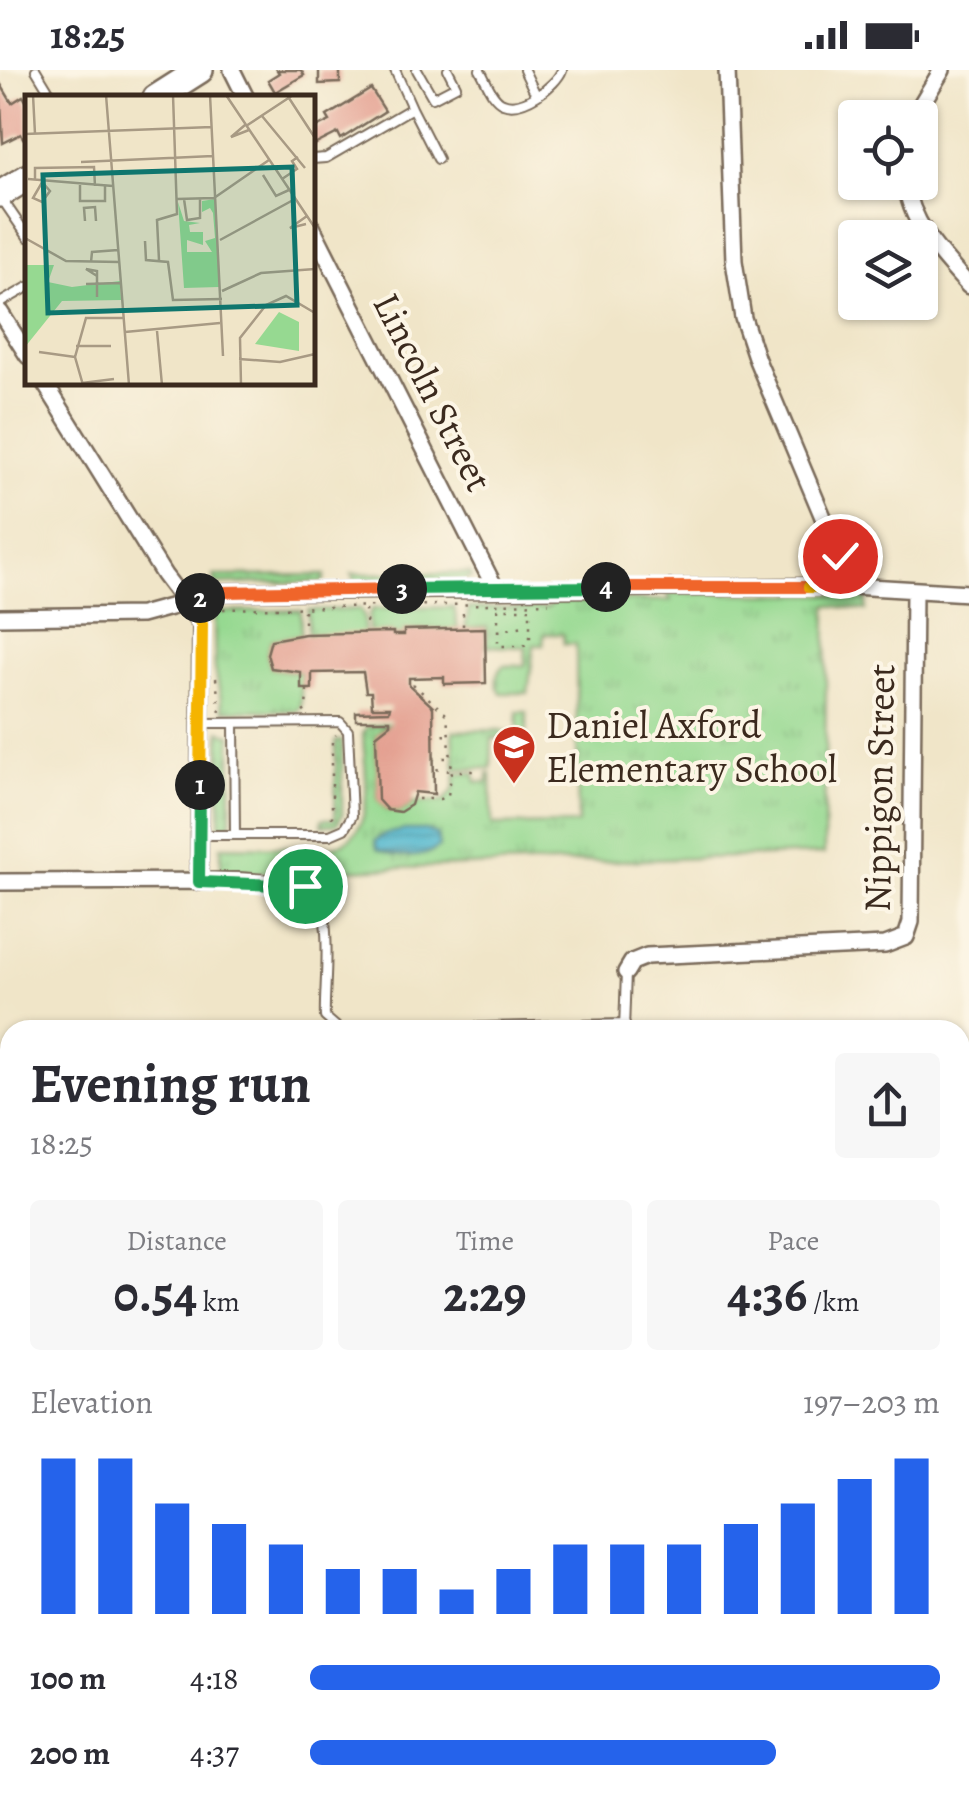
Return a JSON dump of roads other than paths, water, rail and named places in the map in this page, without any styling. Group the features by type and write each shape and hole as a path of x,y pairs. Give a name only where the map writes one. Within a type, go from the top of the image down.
{"main road":[{"path":"162,95 194,72"},
{"path":"0,195 25,179"}],"street":[{"path":"232,70 244,95"},
{"path":"728,70 734,262 744,318 757,360 852,586"},
{"path":"924,100 942,70"},
{"path":"911,200 916,218 936,248 969,286"},
{"name":"Lincoln Street","path":"315,232 495,588"},
{"path":"0,312 24,344"},
{"path":"46,385 164,576 202,624 199,882"},
{"path":"0,617 142,615 225,592 852,586 969,593"},
{"name":"Nippigon Street","path":"626,972 632,962 647,956 885,945 906,937 912,922 914,590"},
{"path":"0,882 305,886"}],"lane":[{"path":"36,70 51,95"},
{"path":"395,70 438,159"},
{"path":"417,70 432,98 456,86 448,70"},
{"path":"524,70 536,94"},
{"path":"482,71 497,99 515,104 552,86 562,70"},
{"path":"315,158 326,158 412,108"},
{"path":"0,195 25,232"},
{"path":"0,304 25,289"},
{"path":"200,724 340,722 348,731 352,816 344,829 330,834 200,835"},
{"path":"234,723 235,835"},
{"path":"305,886 317,893 325,910 325,1017 328,1020"},
{"path":"625,1020 626,972"}],"water":[{"path":"426,830 437,835 439,847 409,856 377,849 375,841 384,834"}],"place":[{"name":"Daniel Axford Elementary School","path":"514,785"}]}
